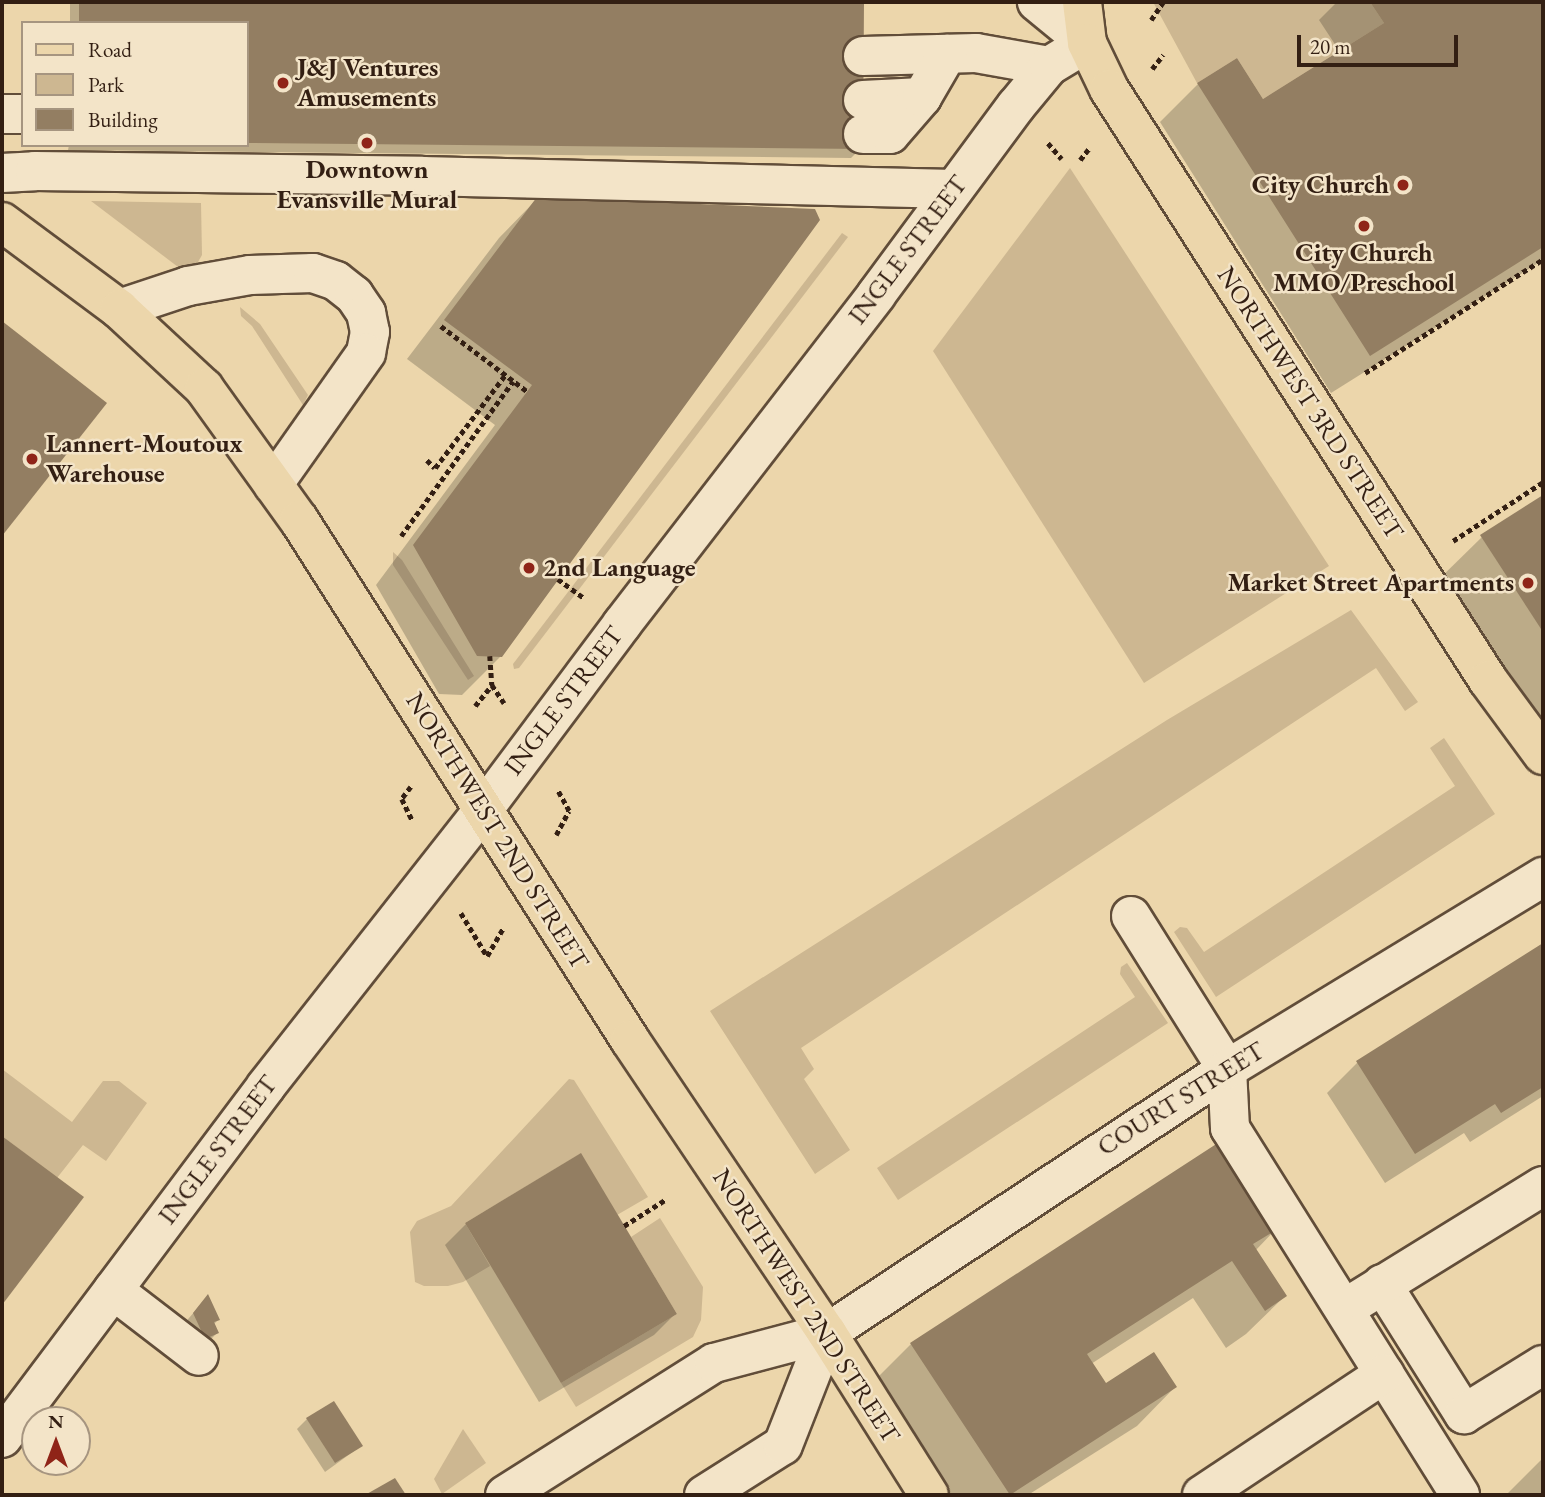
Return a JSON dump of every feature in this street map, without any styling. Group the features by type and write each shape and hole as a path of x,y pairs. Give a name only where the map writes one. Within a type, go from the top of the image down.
{"main road":[{"name":"NORTHWEST 3RD STREET","path":"1082,2 1087,43 1109,89 1488,680 1543,755"},
{"name":"NORTHWEST 2ND STREET","path":"2,222 119,309 204,388 273,485 630,1040 827,1333 929,1495"}],"street":[{"name":"NORTHWEST 3RD STREET","path":"1037,2 1087,43"},
{"name":"INGLE STREET","path":"2,1438 266,1086 483,810 1049,66 1087,43"},
{"path":"863,56 976,53 1049,66"},
{"path":"863,117 890,135 922,97 947,54"},
{"path":"2,114 21,114"},
{"path":"2,173 35,171 422,176 954,189"},
{"path":"119,309 188,286 250,275 313,273 336,281 354,295 366,313 370,332 366,353 273,485"},
{"name":"COURT STREET","path":"505,1495 714,1363 827,1333 1227,1069 1543,877"},
{"path":"1130,916 1227,1069 1230,1128 1460,1495"},
{"path":"1343,1311 1381,1284 1543,1186"},
{"path":"1381,1284 1464,1414 1543,1365"},
{"path":"113,1290 199,1356"},
{"path":"704,1495 783,1446 827,1333"},
{"path":"1202,1495 1384,1374"}],"path":[{"path":"1151,20 1163,2"},
{"path":"1365,373 1543,259"},
{"path":"441,326 528,392"},
{"path":"427,460 435,468 505,375"},
{"path":"401,536 513,381"},
{"path":"1414,566 1543,482"},
{"path":"490,656 492,685"},
{"path":"624,1226 665,1200"}],"green space":[{"path":"1153,2 1370,2 1384,23 1263,99 1237,58 1197,83"},
{"path":"1070,168 1329,566 1144,683 933,351"},
{"path":"91,201 201,203 202,255 190,276"},
{"path":"842,233 848,237 519,668 514,669 513,664"},
{"path":"240,307 260,324 308,395 303,405 252,326 241,316"},
{"path":"393,552 402,560 474,676 468,680 393,565"},
{"path":"1351,610 1418,702 1405,711 1376,668 801,1048 814,1069 804,1079 850,1150 815,1174 710,1011 1167,720"},
{"path":"1444,738 1495,814 1216,997 1174,932 1180,927 1187,928 1204,952 1455,786 1430,748"},
{"path":"1127,963 1168,1023 898,1200 877,1168 1135,997 1120,974 1121,967"},
{"path":"2,1069 72,1122 103,1081 119,1081 147,1103 106,1161 83,1145 57,1178 2,1136"},
{"path":"569,1079 574,1080 648,1197 617,1215 580,1154 465,1223 490,1266 463,1282 448,1286 424,1286 415,1282 410,1232 417,1221 451,1206"},
{"path":"660,1218 703,1287 701,1320 693,1337 576,1407 561,1383 677,1314 631,1237"},
{"path":"463,1429 486,1463 442,1494 434,1479"}],"building":[{"path":"79,2 864,2 863,149 248,143 248,21 79,21"},
{"name":"City Church","path":"1370,2 1543,2 1543,247 1370,356 1197,83 1237,58 1263,99 1384,23"},
{"path":"537,197 815,209 820,220 502,657 477,656 413,545 532,385 444,320"},
{"name":"Lannert-Moutoux Warehouse","path":"2,321 107,403 2,536"},
{"name":"Market Street Apartments","path":"1543,495 1543,632 1480,535"},
{"path":"1543,943 1543,1087 1501,1113 1495,1104 1415,1154 1356,1061"},
{"path":"2,1136 84,1197 2,1305"},
{"path":"1224,1139 1281,1227 1253,1244 1287,1296 1265,1311 1232,1261 1087,1354 1106,1383 1154,1352 1177,1387 1010,1495 910,1343"},
{"path":"581,1153 677,1314 561,1383 465,1223"},
{"path":"208,1294 220,1320 214,1322 219,1333 205,1339 193,1313"},
{"path":"334,1401 363,1446 335,1463 306,1418"},
{"path":"395,1478 406,1495 365,1495"}],"place":[{"name":"J&J Ventures Amusements","path":"283,83"},
{"name":"Downtown Evansville Mural","path":"367,143"},
{"name":"City Church","path":"1403,185"},
{"name":"City Church MMO/Preschool","path":"1364,226"},
{"name":"Lannert-Moutoux Warehouse","path":"32,459"},
{"name":"2nd Language","path":"529,568"},
{"name":"Market Street Apartments","path":"1528,583"}]}
